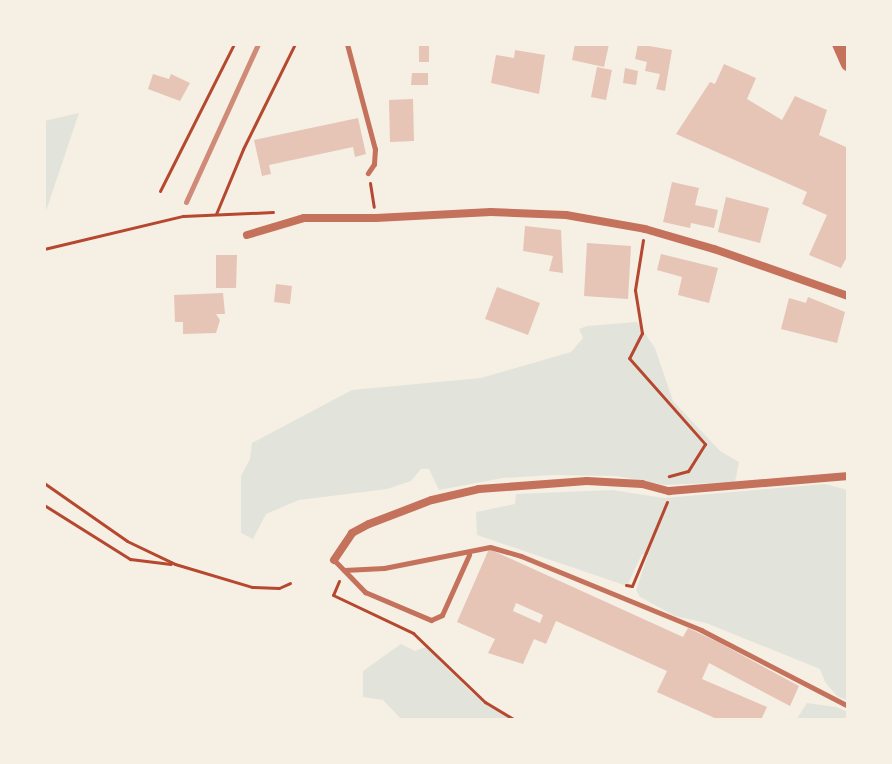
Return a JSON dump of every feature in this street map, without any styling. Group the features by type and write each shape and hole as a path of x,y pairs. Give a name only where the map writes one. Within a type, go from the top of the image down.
{"street":[{"path":"839,44 848,64"},
{"path":"247,235 304,218 376,218 432,213 551,214 645,229 848,296"},
{"path":"334,560 352,533 432,500 479,489 547,481 642,484 669,491 848,476"}],"lane":[{"path":"347,44 375,149 374,164 368,173"},
{"path":"344,570 384,568 470,554 490,547 587,582 701,630 848,706"},
{"path":"334,560 365,592 431,620 442,615 470,554"}],"path":[{"path":"160,191 234,44"},
{"path":"216,214 243,149 295,44"},
{"path":"368,173 376,218"},
{"path":"44,249 183,216 268,212 304,218"},
{"path":"642,484 688,471 705,444 629,358 642,333 635,290 645,229"},
{"path":"44,483 127,541 175,564 252,587 279,588 290,583"},
{"path":"621,584 632,586 666,511 669,491"},
{"path":"44,505 130,559 175,564"},
{"path":"344,570 333,595 413,633 485,702 515,720"}],"shaded area":[{"path":"79,113 44,217 44,121"},
{"path":"637,322 655,348 673,401 720,451 739,462 735,482 664,485 617,476 551,475 503,478 439,490 429,469 421,469 411,481 387,489 299,500 266,514 253,539 241,533 241,476 250,459 252,443 352,390 481,378 571,352 583,338 579,329 587,326"},
{"path":"825,484 848,490 848,701 837,696 825,682 820,669 706,623 675,616 640,597 636,590 648,555 642,554 627,586 477,535 476,512 515,504 516,494 612,490 664,498"},
{"path":"401,644 415,651 426,647 471,692 513,720 402,720 383,700 363,697 363,671"},
{"path":"807,703 836,707 848,712 848,720 796,720"}],"building":[{"path":"419,44 429,44 429,62 419,62"},
{"path":"575,44 609,44 604,67 572,60"},
{"path":"638,44 672,50 665,91 656,89 660,74 645,71 647,62 635,59"},
{"path":"515,50 545,55 539,94 491,83 496,55 514,58"},
{"path":"724,64 756,78 747,99 782,120 795,96 827,110 819,135 848,148 848,255 841,268 809,255 827,215 802,204 807,192 676,134 710,82 715,84"},
{"path":"597,67 612,70 606,100 591,97"},
{"path":"625,68 638,71 636,85 623,83"},
{"path":"412,73 428,73 428,85 411,85"},
{"path":"153,74 169,79 171,74 190,83 180,101 148,89"},
{"path":"413,99 414,141 390,142 389,100"},
{"path":"358,118 366,154 355,157 353,147 269,165 271,174 262,176 254,140"},
{"path":"672,182 699,188 695,205 718,210 714,228 691,223 690,228 663,222"},
{"path":"726,197 769,208 760,243 718,232"},
{"path":"525,226 561,230 563,273 549,271 553,256 523,251"},
{"path":"587,243 631,246 628,299 584,296"},
{"path":"661,254 718,268 709,303 678,295 682,277 657,270"},
{"path":"216,255 237,255 236,288 216,288"},
{"path":"276,284 292,286 290,304 274,302"},
{"path":"497,287 540,303 528,335 485,319"},
{"path":"223,293 225,314 216,314 220,320 216,333 183,334 183,322 175,322 174,295"},
{"path":"808,297 845,312 837,343 781,329 789,298 806,303"},
{"path":"489,549 683,637 688,628 799,686 790,706 709,663 702,679 767,707 761,720 719,720 657,692 667,671 556,621 546,644 534,639 523,664 488,653 495,639 457,622","holes":["516,603 543,615 540,623 513,611"]}],"railway":[{"path":"186,202 258,44"}]}
